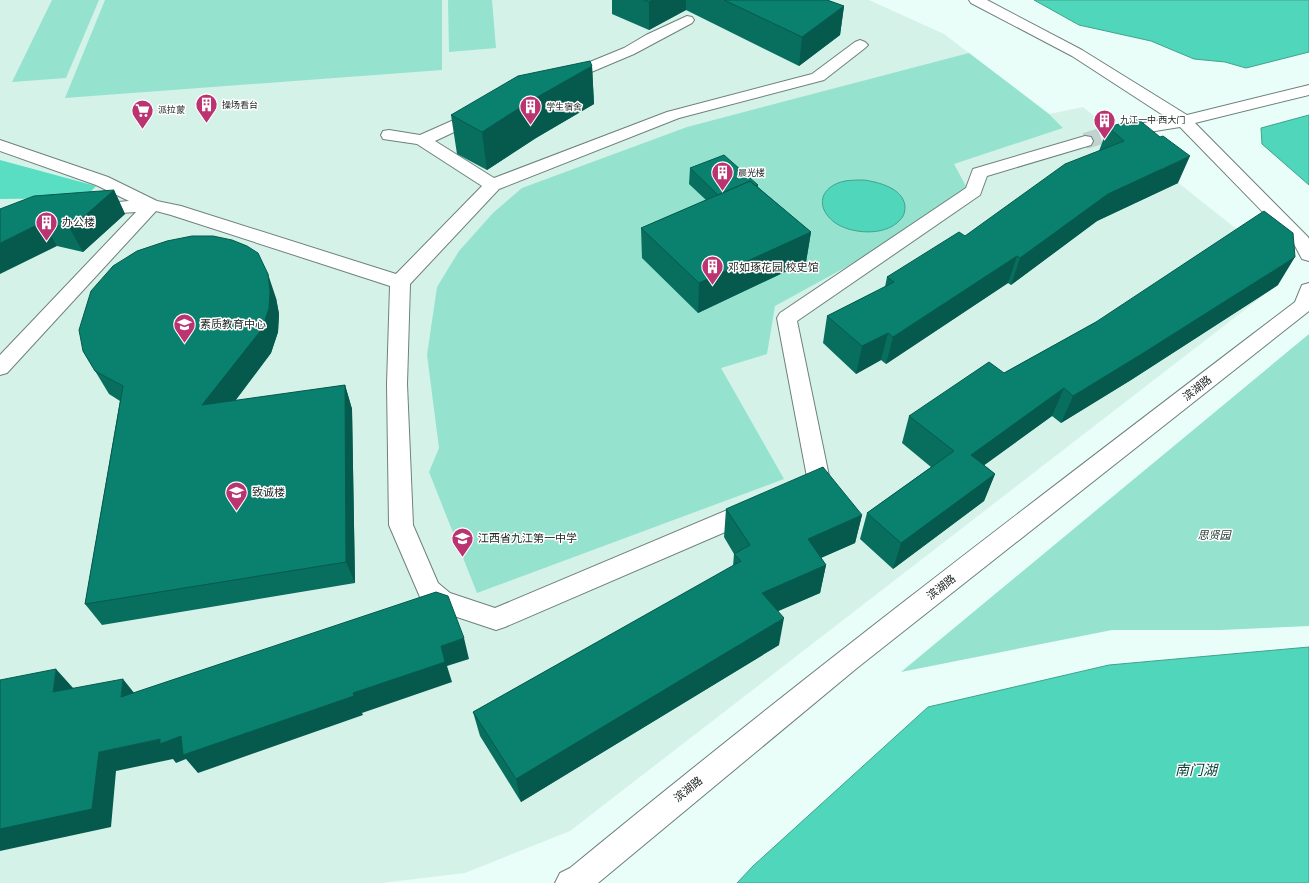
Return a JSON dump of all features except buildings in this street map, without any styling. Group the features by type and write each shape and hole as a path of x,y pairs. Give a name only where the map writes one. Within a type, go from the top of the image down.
{"street":[{"path":"976,0 1077,53 1184,122 1301,241 1309,255"},
{"path":"548,84 629,52 651,38 688,20"},
{"path":"860,45 818,77 673,115 493,185 400,282 397,384 401,525 429,590 442,601 496,619 819,481 787,318 974,191 979,173 1085,141"},
{"path":"1114,132 1184,122 1309,90"},
{"path":"422,140 492,109"},
{"path":"389,135 422,140 493,185"},
{"path":"0,145 102,181 152,206"},
{"path":"75,210 152,206 175,210 400,282"},
{"path":"0,368 152,206"},
{"name":"滨湖路","path":"570,883 580,879 683,792 969,564 1304,306 1309,290"}],"shaded area":[{"name":"江西省九江第一中学","path":"0,0 869,0 944,34 1049,114 1083,107 1278,262 1277,285 570,831 465,873 382,883 0,883"},
{"path":"0,160 96,186 85,198 0,199"}],"green space":[{"path":"52,0 99,0 66,78 12,82"},
{"path":"105,0 442,0 442,70 65,98"},
{"path":"448,0 492,0 496,48 449,52"},
{"path":"969,53 1049,114 1063,128 954,164 967,188 868,255 775,306 767,354 721,368 784,479 477,593 429,472 439,448 427,355 437,287 459,251 493,213 522,188 687,127"},
{"name":"思贤园","path":"1309,334 1309,626 1220,630 1112,630 901,672"}],"water":[{"path":"1034,0 1309,0 1309,52 1246,68 1225,62 1194,59 1151,41 1079,25"},
{"path":"1309,115 1309,185 1262,144 1261,128"},
{"path":"864,180 883,184 895,190 900,195 905,206 905,210 904,214 894,225 877,231 858,231 841,226 834,222 824,210 822,203 823,197 830,187 845,181"},
{"name":"南门湖","path":"1309,647 1309,883 737,883 753,866 928,707 1109,665"}],"tunnel":[{"path":"1085,141 1114,132"}],"place":[{"name":"操场看台","path":"206,124"},
{"name":"学生宿舍","path":"531,126"},
{"name":"派拉蒙","path":"143,130"},
{"name":"九江一中 西大门","path":"1105,140"},
{"name":"晨光楼","path":"723,192"},
{"name":"办公楼","path":"47,242"},
{"name":"邓如琢花园 校史馆","path":"712,286"},
{"name":"素质教育中心","path":"185,344"},
{"name":"致诚楼","path":"237,512"},
{"name":"江西省九江第一中学","path":"462,558"}]}
